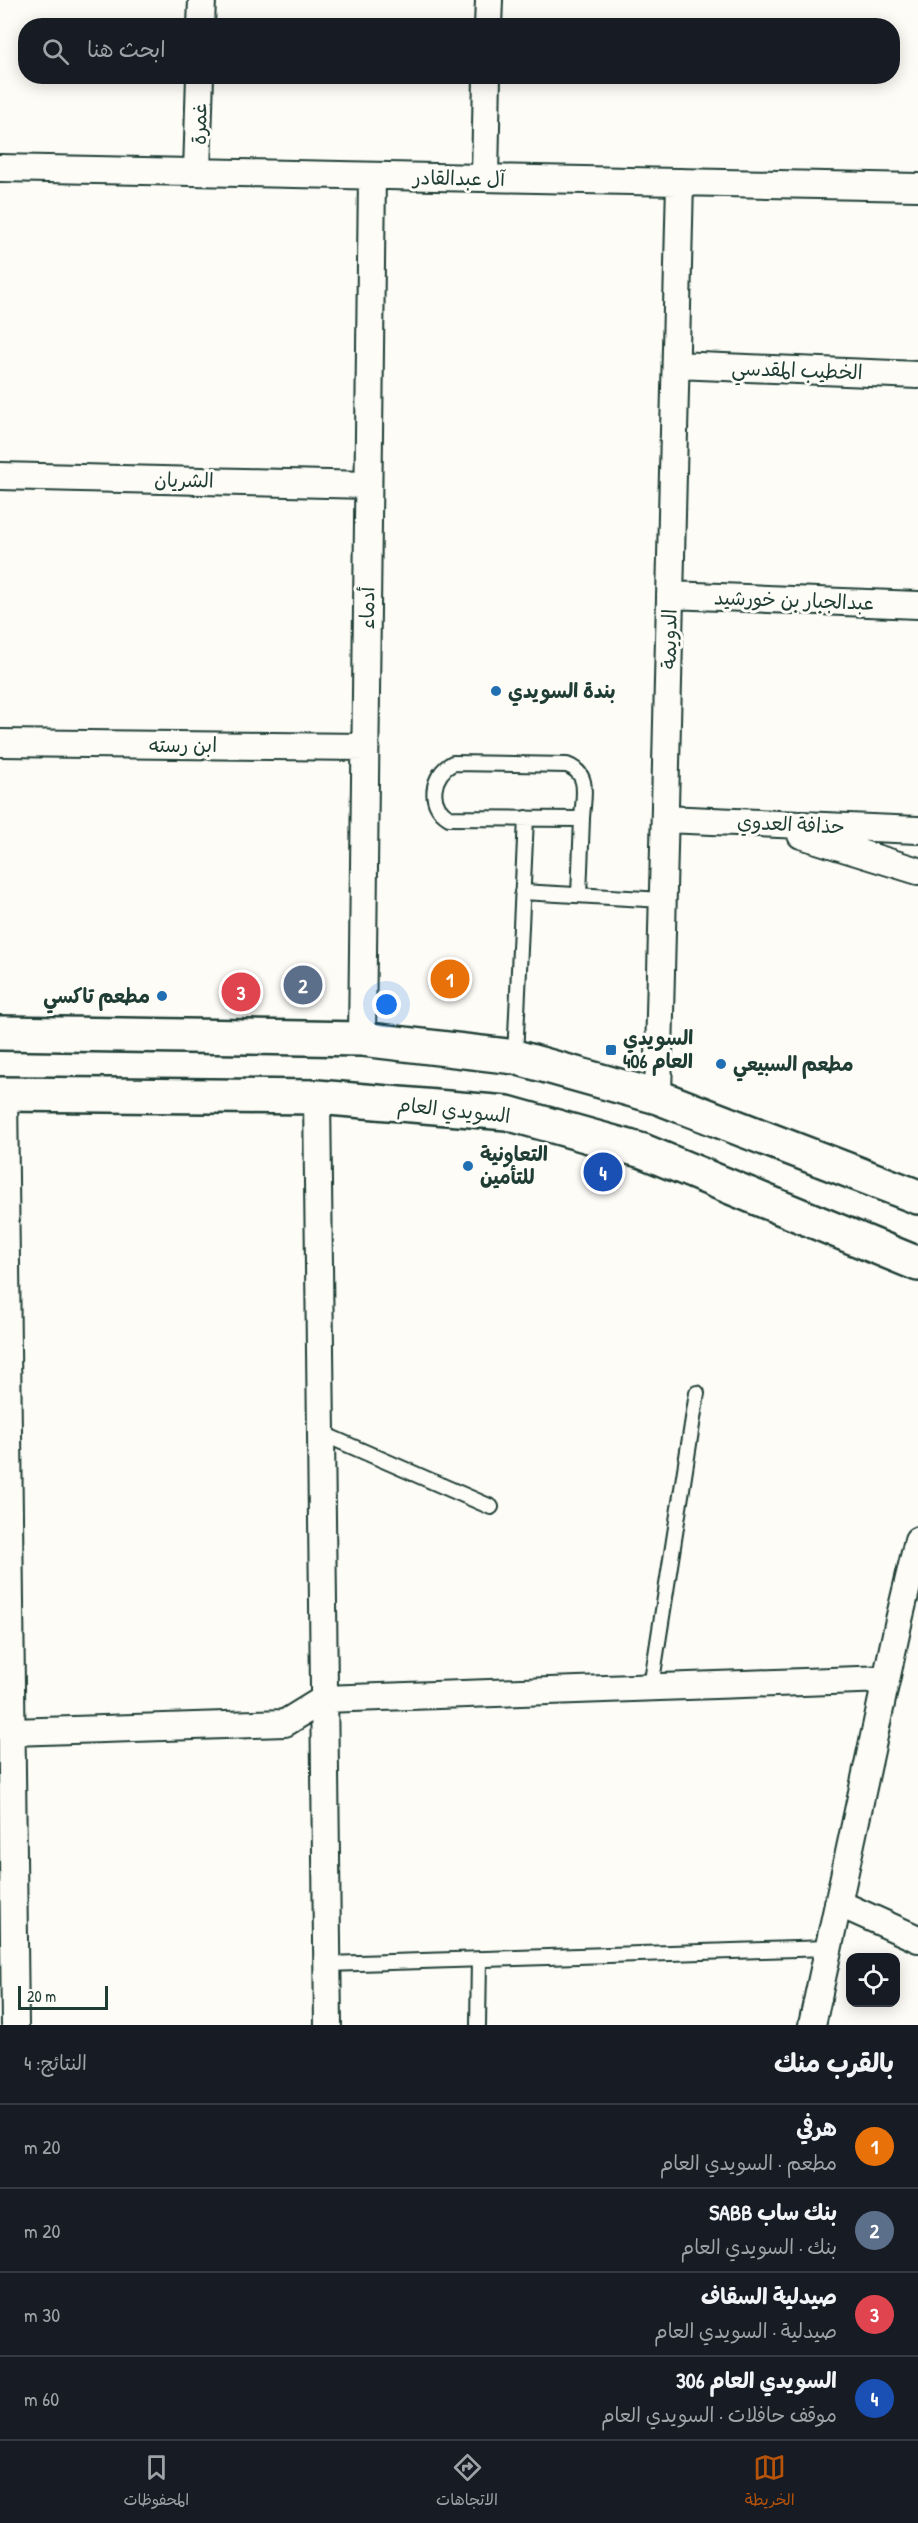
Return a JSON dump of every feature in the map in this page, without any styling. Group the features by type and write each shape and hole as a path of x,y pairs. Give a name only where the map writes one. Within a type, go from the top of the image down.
{"main road":[{"path":"0,1033 362,1039 514,1057 658,1097 918,1197"},
{"name":"السويدي العام","path":"2,1094 317,1097 507,1113 643,1151 918,1264"}],"street":[{"path":"201,18 202,0"},
{"path":"488,18 489,0"},
{"name":"غمرة","path":"197,172 200,84"},
{"path":"485,178 487,84"},
{"name":"آل عبدالقادر","path":"0,168 918,187"},
{"name":"أدماء","path":"362,1039 372,176"},
{"name":"الدويمة","path":"658,1097 680,182"},
{"name":"الخطيب المقدسي","path":"676,365 918,375"},
{"name":"الشريان","path":"0,476 368,485"},
{"name":"عبدالجبار بن خورشيد","path":"670,595 918,605"},
{"name":"ابن رسته","path":"0,743 365,747"},
{"name":"حذافة العدوي","path":"665,819 918,830"},
{"path":"764,823 918,871"},
{"path":"2,1094 4,1383 12,1732 15,2025"},
{"path":"317,1097 328,2025"},
{"path":"812,2025 886,1679 908,1624 918,1540"},
{"path":"12,1732 285,1723 324,1699 886,1679"},
{"path":"838,1903 918,1939"}],"lane":[{"path":"579,895 584,779 578,769 567,765 453,763 442,769 436,780 435,805 440,813 449,818 582,819"},
{"path":"514,1057 526,818"},
{"path":"522,892 663,900"},
{"path":"651,1687 697,1393"},
{"path":"321,1433 491,1507"},
{"path":"327,1964 829,1948"},
{"path":"478,2025 480,1959"}],"place":[{"name":"بندة السويدي","path":"496,691"},
{"name":"هرفي","path":"450,979"},
{"name":"بنك ساب SABB","path":"303,985"},
{"name":"صيدلية السقاف","path":"241,992"},
{"name":"مطعم تاكسي","path":"162,996"},
{"name":"السويدي العام 406","path":"611,1050"},
{"name":"مطعم السبيعي","path":"721,1064"},
{"name":"التعاونية للتأمين","path":"468,1166"},
{"name":"السويدي العام 306","path":"603,1172"}]}
